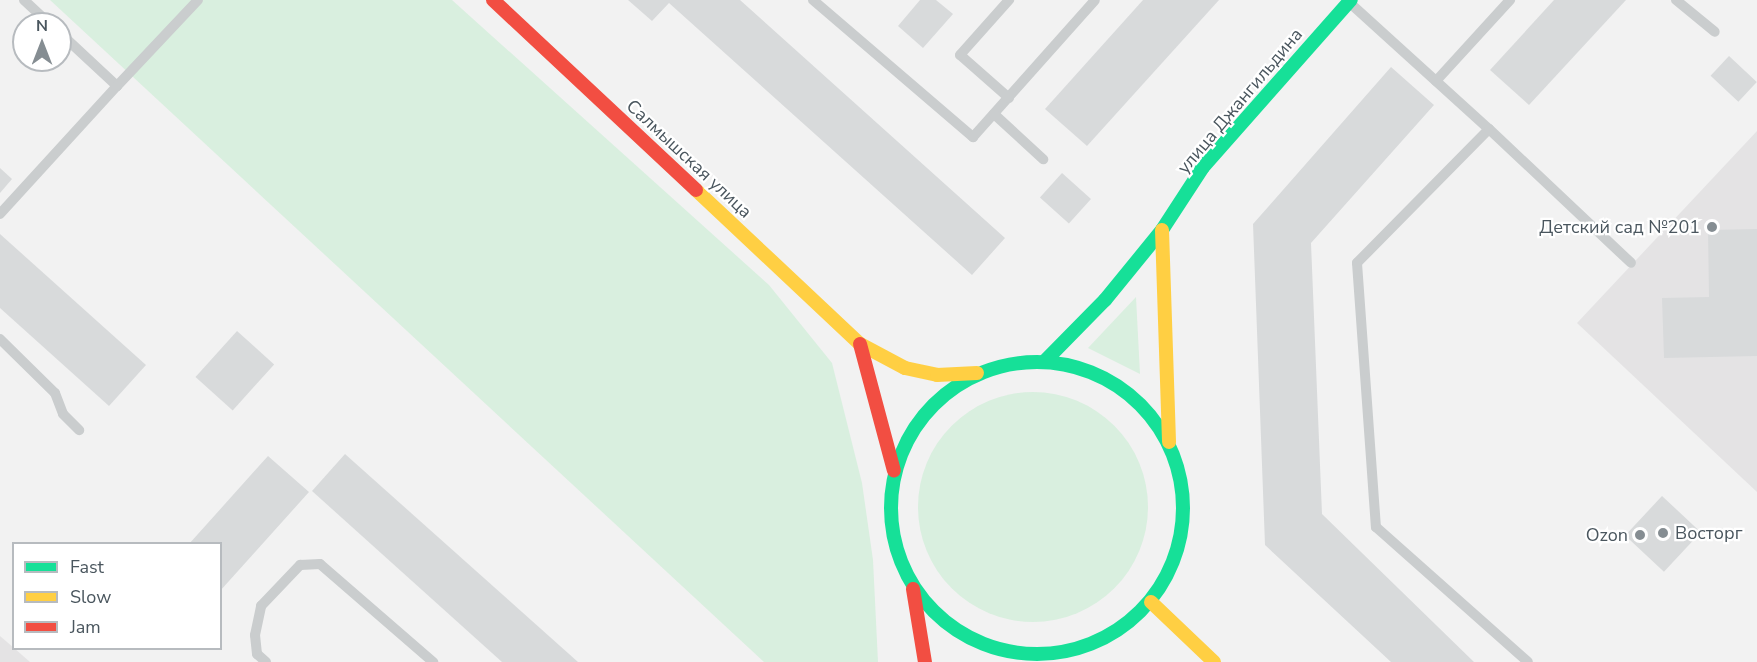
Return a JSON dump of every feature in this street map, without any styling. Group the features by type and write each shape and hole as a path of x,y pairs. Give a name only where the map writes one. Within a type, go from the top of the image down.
{"main road":[{"name":"Салмышская улица","path":"493,0 860,344 905,368 937,375 981,373"},
{"name":"улица Джангильдина","path":"1044,362 1105,300 1162,230 1203,167 1350,1"},
{"path":"1110,654 1132,621 1151,602 1178,553 1183,508 1169,442 1162,230"},
{"path":"860,344 894,471"},
{"path":"925,662 913,589 896,552 890,511 894,471 912,430 942,396 981,373 1044,362 1094,373 1138,401 1169,442"},
{"path":"913,589 957,633 1015,654 1077,651 1132,621"},
{"path":"1151,602 1214,662"}],"lane":[{"path":"24,0 37,12"},
{"path":"0,214 198,0"},
{"path":"813,0 973,137 1095,0"},
{"path":"1009,0 960,55 1009,98"},
{"path":"1436,81 1510,0"},
{"path":"1676,0 1715,32"},
{"path":"1350,1 1631,263"},
{"path":"72,44 117,86"},
{"path":"994,114 1043,159"},
{"path":"1489,129 1357,263 1376,527 1528,662"},
{"path":"0,339 55,393 63,414 79,430"},
{"path":"266,662 257,654 255,635 261,606 300,565 320,564 433,662"}],"shaded area":[{"name":"Детский сад №201","path":"1757,131 1757,492 1577,323"},
{"path":"0,636 12,646 12,650 16,650 30,662 0,662"}],"green space":[{"path":"50,0 452,0 769,285 832,363 862,483 873,560 878,662 764,662 72,20 72,12 63,12"},
{"path":"1136,297 1140,374 1088,348"},
{"path":"1022,392 1044,392 1077,400 1097,411 1115,425 1129,443 1140,463 1146,484 1148,507 1146,530 1140,551 1129,571 1115,589 1097,603 1077,614 1044,622 1022,622 989,614 969,603 951,589 937,571 926,551 918,518 918,496 926,463 937,443 951,425 969,411 989,400"}],"building":[{"path":"628,0 740,0 1005,238 972,275 669,3 652,21"},
{"path":"920,0 936,0 953,14 923,48 898,26"},
{"path":"1143,0 1219,0 1087,146 1045,109"},
{"path":"1554,0 1626,0 1529,105 1490,70"},
{"path":"1729,56 1757,82 1738,102 1711,76"},
{"path":"1391,67 1434,105 1311,243 1322,514 1474,662 1391,662 1265,545 1253,224"},
{"path":"0,168 12,179 0,193"},
{"path":"1062,173 1091,199 1069,224 1040,198"},
{"path":"1757,229 1757,356 1664,358 1662,298 1709,297 1708,230"},
{"path":"0,234 146,365 109,406 0,308"},
{"path":"237,331 274,364 233,411 196,377"},
{"path":"345,454 578,662 502,662 312,491"},
{"path":"268,456 309,492 222,589 222,542 191,542"},
{"name":"Восторг","path":"1662,496 1701,532 1664,572 1625,535"}],"traffic: fast":[{"path":"1044,362 1105,300 1162,230 1203,167 1351,0"},
{"path":"1037,362 1079,368 1106,379 1130,395 1150,415 1166,439 1177,466 1183,508 1177,550 1166,577 1150,601 1130,621 1106,637 1079,648 1037,654 995,648 968,637 944,621 924,601 908,577 897,550 891,508 897,466 908,439 924,415 944,395 968,379 995,368 1037,362"}],"traffic: slow":[{"path":"696,190 860,344 905,368 937,375 977,373"},
{"path":"1162,230 1169,442"},
{"path":"1151,602 1214,662"}],"traffic: jam":[{"path":"493,0 696,190"},
{"path":"860,344 894,471"},
{"path":"913,589 925,662"}],"place":[{"name":"Детский сад №201","path":"1712,227"},
{"name":"Восторг","path":"1663,533"},
{"name":"Ozon","path":"1640,535"}]}
